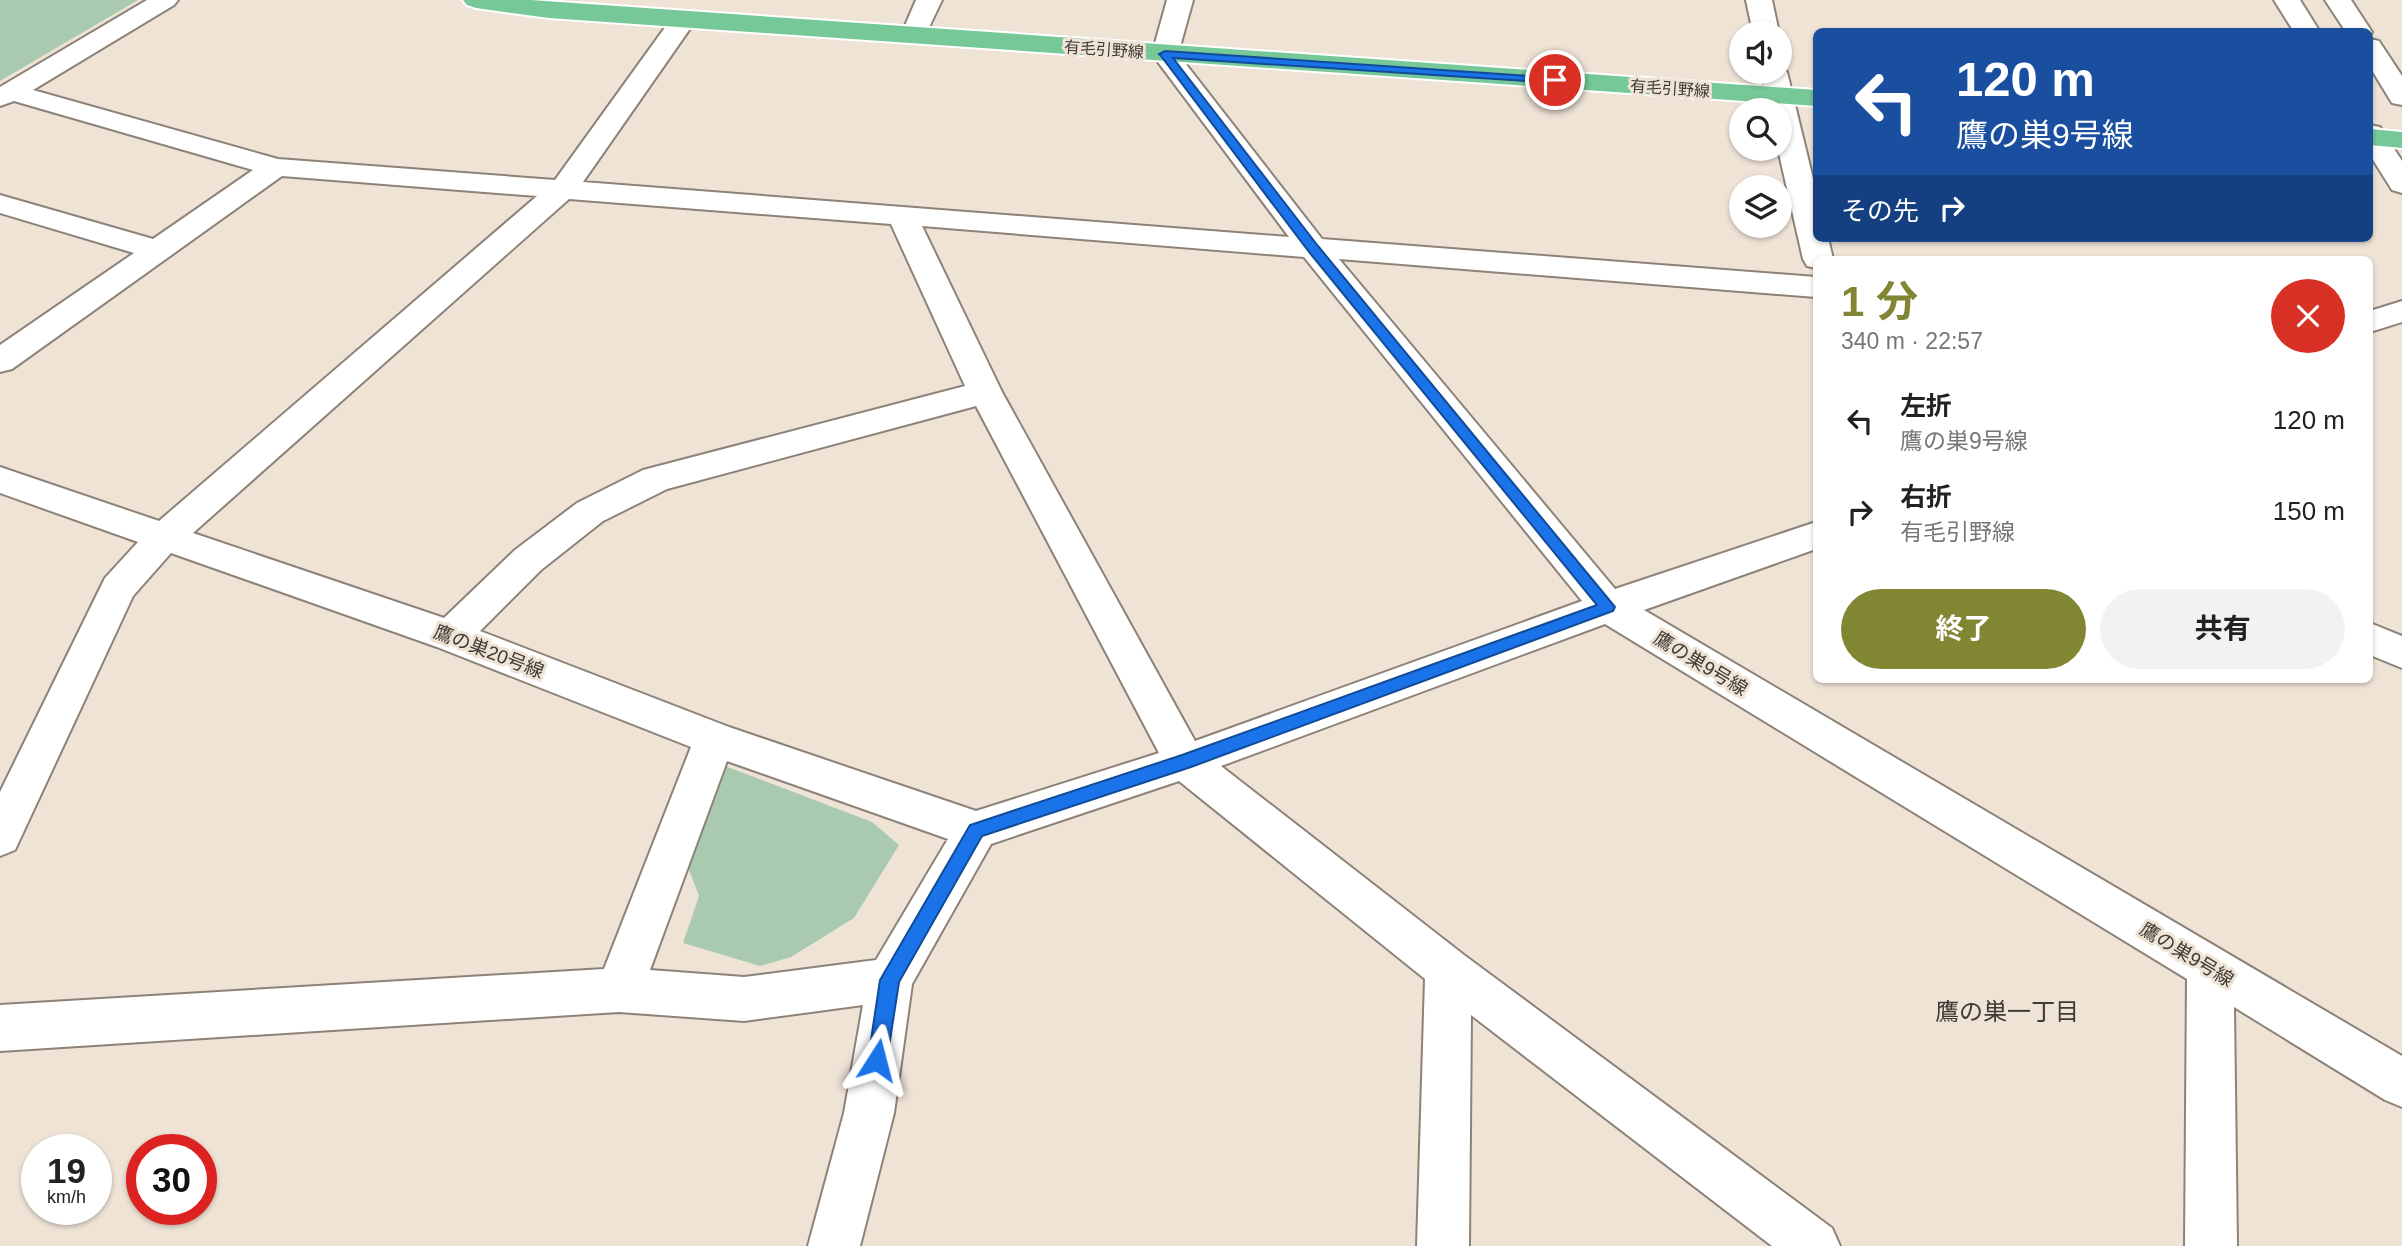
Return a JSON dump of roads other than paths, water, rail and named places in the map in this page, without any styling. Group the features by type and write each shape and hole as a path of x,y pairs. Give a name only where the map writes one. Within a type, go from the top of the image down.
{"main road":[{"name":"有毛引野線","path":"476,0 549,10 1165,54 1729,81"},
{"name":"有毛引野線","path":"1779,84 1813,97"},
{"path":"2373,136 2402,140"}],"street":[{"path":"6,95 165,0"},
{"path":"914,35 929,0"},
{"path":"1165,54 1180,0"},
{"path":"1759,0 1763,21"},
{"path":"2287,0 2304,28"},
{"path":"2338,0 2356,28"},
{"path":"0,837 118,588 164,537 564,188 683,20"},
{"path":"2373,52 2402,97"},
{"name":"鷹の巣9号線","path":"1165,54 1314,249 1608,607 2402,1083"},
{"path":"1776,84 1813,238"},
{"path":"6,95 276,167 1813,287"},
{"path":"2373,140 2402,184"},
{"path":"0,361 276,167"},
{"path":"0,204 158,250"},
{"path":"901,214 985,392 1185,762 1448,970 1814,1246"},
{"path":"2373,320 2402,311"},
{"path":"450,636 528,561 590,512 656,479 985,392"},
{"name":"鷹の巣20号線","path":"0,480 450,636 715,739 976,830"},
{"path":"834,1246 869,1113 890,980 976,830 1185,762 1608,607 1813,536"},
{"path":"2373,639 2402,653"},
{"path":"619,990 715,739"},
{"path":"2210,967 2211,1246"},
{"path":"1443,1246 1448,970"},
{"path":"0,1028 619,990 744,999 890,980"}],"district":[{"name":"鷹の巣一丁目","path":"2007,1012"}]}
